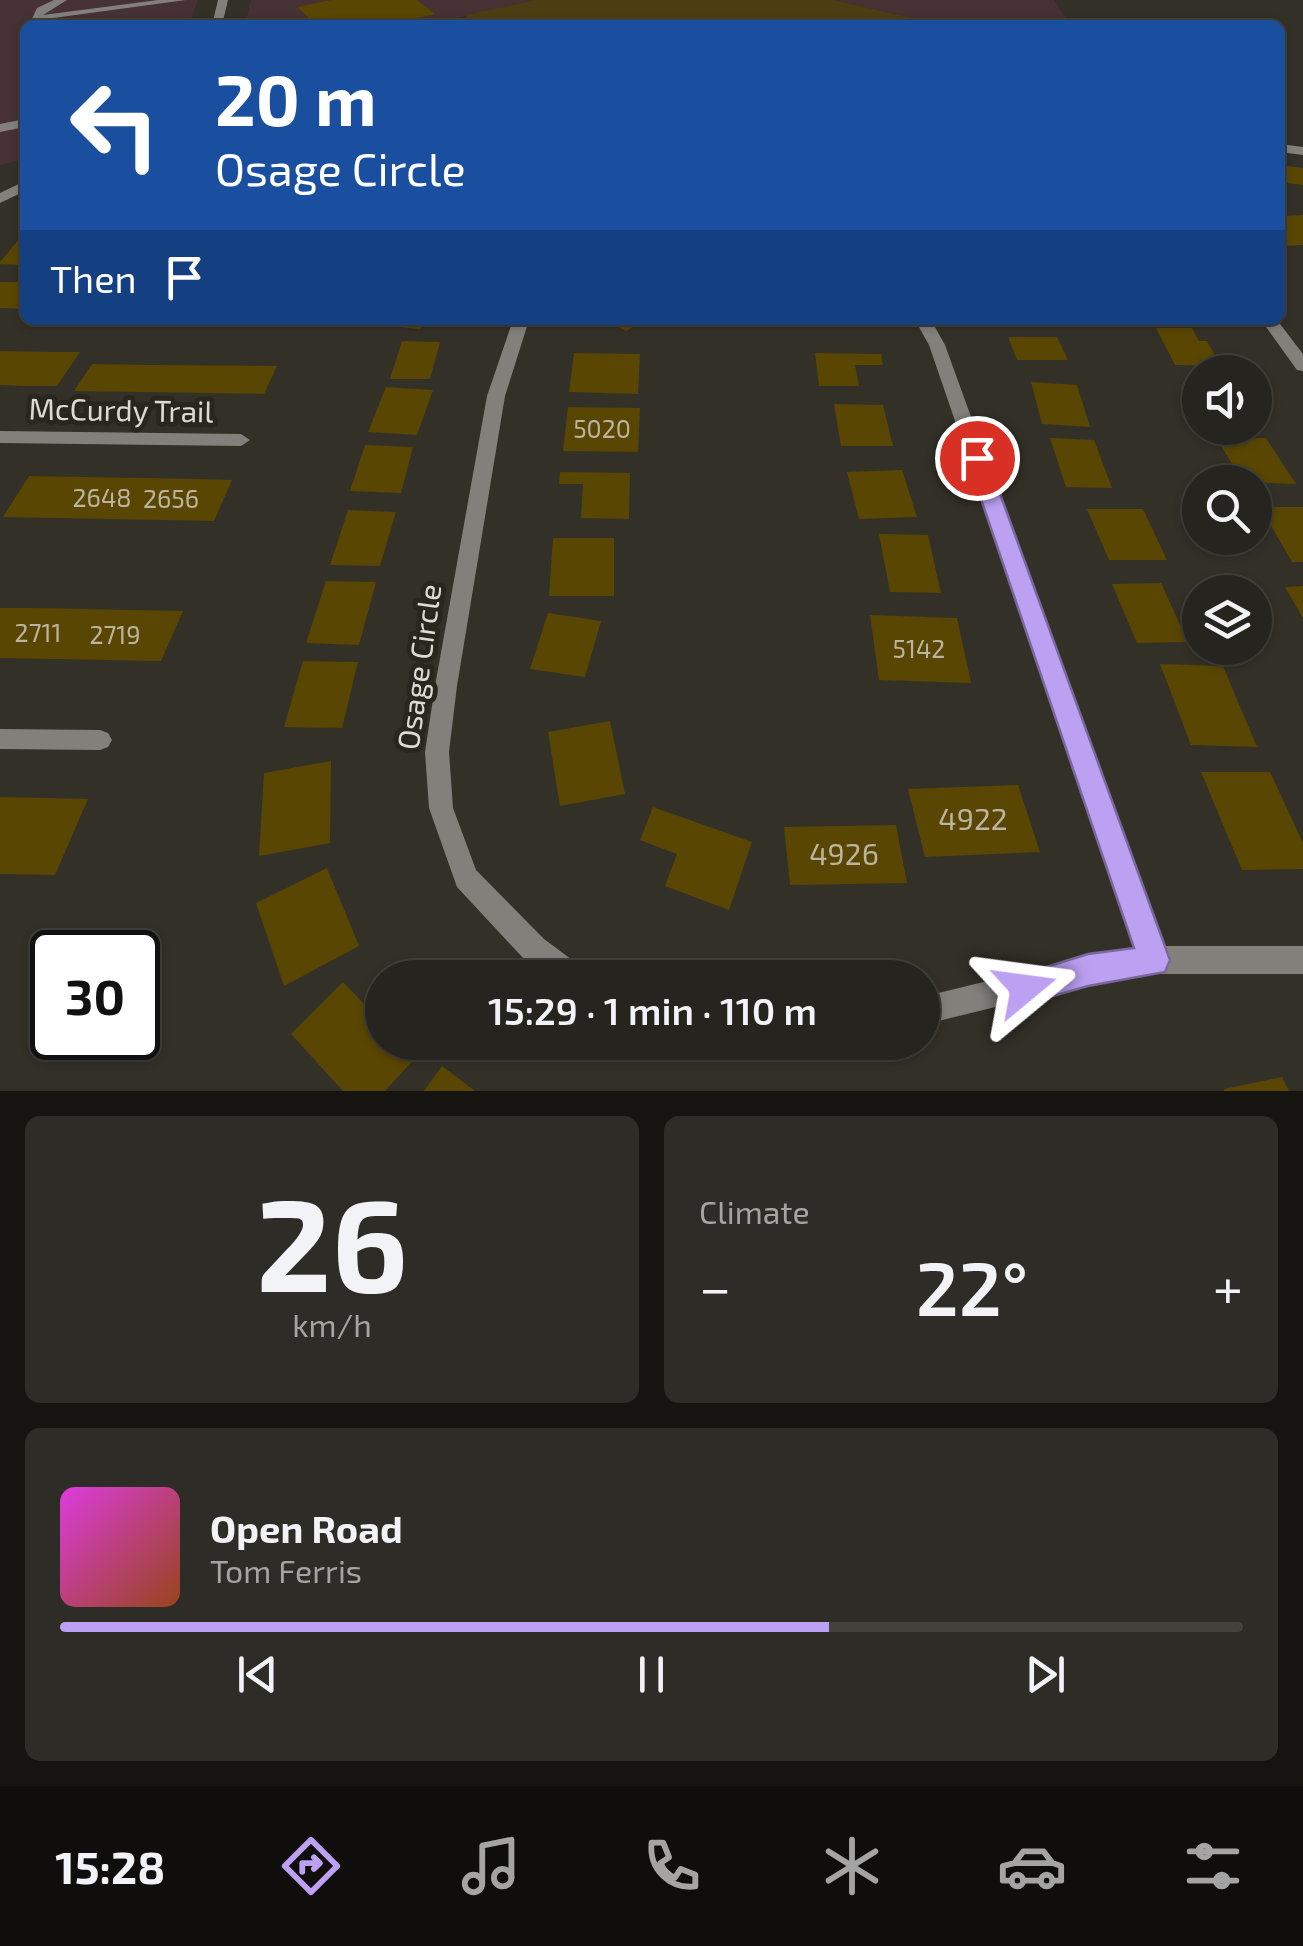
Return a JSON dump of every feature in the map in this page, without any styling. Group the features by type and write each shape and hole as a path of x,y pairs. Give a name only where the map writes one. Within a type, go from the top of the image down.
{"street":[{"path":"62,0 41,10 35,19 181,0"},
{"name":"Osage Circle","path":"519,325 496,396 437,752 442,808 466,878 549,960"},
{"path":"926,325 937,345 1154,960"},
{"path":"1273,325 1303,366"},
{"path":"0,455 6,437"},
{"name":"McCurdy Trail","path":"6,437 241,440"},
{"path":"0,739 100,740"},
{"path":"940,1006 1088,970 1154,960 1303,960"}],"shaded area":[{"path":"0,0 198,0 191,20 20,20 20,160 0,165"},
{"path":"251,0 535,0 447,20 246,20"},
{"path":"535,0 835,0 920,20 466,20 467,15"},
{"path":"835,0 1054,0 1067,20 920,20"}],"building":[{"path":"331,0 417,0 435,14 409,20 311,20 297,7"},
{"path":"1285,166 1303,168 1303,185 1285,183"},
{"path":"1303,215 1303,245 1285,246 1285,216"},
{"path":"20,238 20,265 0,262"},
{"path":"0,282 20,282 20,309 0,308"},
{"path":"390,325 422,325 420,329"},
{"path":"615,325 636,325 626,331"},
{"path":"1156,328 1192,328 1199,341 1207,341 1215,355 1182,355 1182,365 1175,365"},
{"path":"1008,337 1057,337 1068,360 1017,360"},
{"path":"402,341 440,342 430,379 390,379"},
{"path":"0,351 80,352 57,386 26,386 0,385"},
{"path":"574,353 640,354 638,394 569,392"},
{"path":"815,353 881,354 883,365 855,365 859,386 819,386"},
{"path":"92,364 277,366 264,394 74,391"},
{"path":"1031,382 1077,385 1090,427 1042,424"},
{"path":"386,387 433,390 417,435 368,432"},
{"path":"834,404 883,405 893,446 841,446"},
{"path":"568,407 640,408 638,452 563,451"},
{"path":"1050,438 1094,440 1112,488 1066,487"},
{"path":"365,445 413,447 401,493 350,491"},
{"path":"1221,445 1271,445 1296,484 1272,483 1272,465 1233,465"},
{"path":"902,470 917,517 859,519 847,472"},
{"path":"560,472 630,473 629,519 581,518 583,484 559,484"},
{"path":"29,476 232,480 214,521 3,517"},
{"path":"1272,507 1303,507 1303,562 1292,562 1272,528"},
{"path":"1087,509 1143,509 1167,560 1109,560"},
{"path":"348,510 396,512 380,566 330,565"},
{"path":"879,534 928,535 941,593 890,592"},
{"path":"553,538 614,538 614,596 549,596"},
{"path":"326,581 376,582 359,645 306,643"},
{"path":"1161,583 1182,629 1182,642 1137,643 1112,584"},
{"path":"1303,586 1303,618 1285,587"},
{"path":"0,608 183,611 161,661 0,658"},
{"path":"548,613 601,621 585,677 530,669"},
{"path":"870,615 957,618 971,683 879,680"},
{"path":"303,661 358,662 342,728 284,727"},
{"path":"1160,664 1223,666 1257,747 1191,745"},
{"path":"610,721 625,794 560,806 548,732"},
{"path":"331,761 330,843 259,856 264,773"},
{"path":"1201,772 1270,772 1303,843 1303,869 1242,870"},
{"path":"1018,785 1040,852 925,857 908,789"},
{"path":"0,797 88,799 55,875 0,874"},
{"path":"653,807 752,842 729,910 665,886 677,854 640,840"},
{"path":"896,825 907,883 790,885 784,827"},
{"path":"327,868 359,946 284,986 256,903"},
{"path":"343,982 365,1005 365,1060 413,1060 385,1091 343,1091 291,1034"},
{"path":"442,1066 475,1091 424,1091"},
{"path":"1282,1077 1289,1091 1224,1091 1224,1089"}],"route":[{"path":"977,458 1154,960 1088,970 1025,988"}]}
